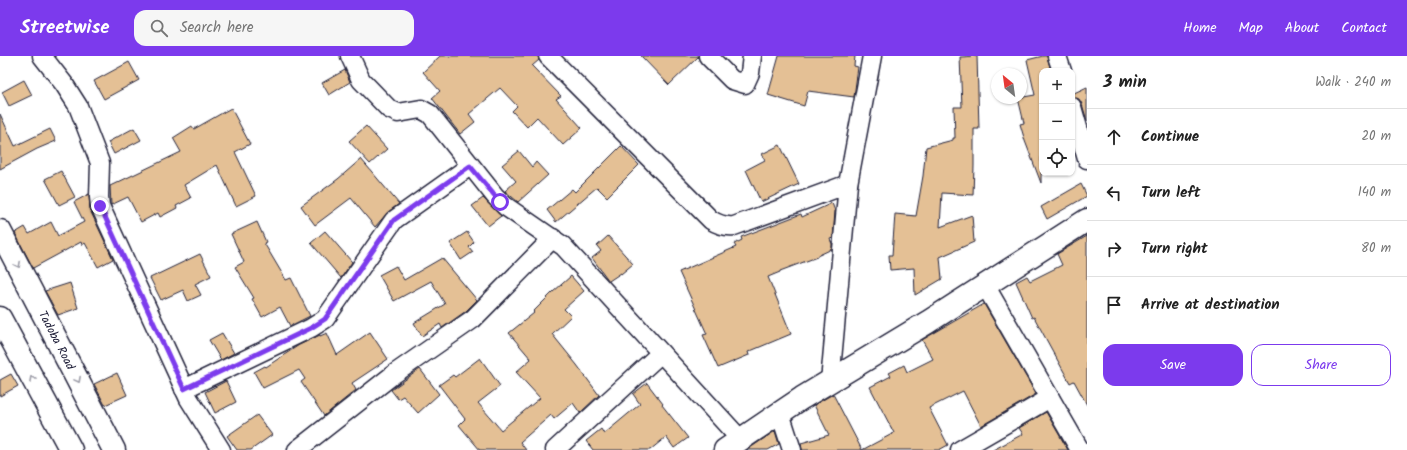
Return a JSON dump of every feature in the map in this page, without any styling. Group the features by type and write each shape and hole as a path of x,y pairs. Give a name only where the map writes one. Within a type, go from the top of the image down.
{"street":[{"path":"42,56 64,84 78,106 100,163 100,206 184,389 221,450"},
{"path":"350,56 361,80 389,109 398,114 421,109 430,114 470,166 505,206 563,246 661,353 733,445 780,413 928,322 1087,220"},
{"path":"548,56 711,220 718,225 726,227 734,226 848,184"},
{"path":"708,56 732,80 745,84 750,73 752,56"},
{"path":"830,382 848,184 872,56"},
{"path":"1057,56 1061,68"},
{"path":"1075,117 1087,159"},
{"path":"184,389 311,328 325,319 394,220 470,166"},
{"name":"Tadoba Road","path":"0,231 114,450"},
{"path":"297,450 394,374 472,319 553,238"},
{"path":"985,285 1080,450"},
{"path":"0,318 71,450"},
{"path":"554,450 661,353"},
{"path":"960,450 1050,398"},
{"path":"780,413 792,450"}],"building":[{"path":"440,56 538,56 539,60 532,66 561,96 556,99 582,128 563,145 537,117 527,127 512,111 517,106 500,88 469,114 475,122 460,134 432,98 440,91 423,72"},
{"path":"641,56 698,56 698,57 669,85"},
{"path":"779,56 855,56 854,66 858,67 854,97 808,91 804,106 768,95"},
{"path":"977,56 979,129 974,129 973,195 942,193 940,227 972,215 974,242 940,257 942,279 915,295 914,268 890,270 889,255 892,255 895,214 916,216 926,147 953,140 953,138 955,138 954,107 962,107 960,57"},
{"path":"1047,56 1050,68 1039,68 1039,176 1041,176 1041,183 1020,124 1024,123 1019,104 1027,104 1027,96 1035,95 1027,60"},
{"path":"129,62 139,80 104,99 94,81"},
{"path":"345,70 350,82 329,95 322,83"},
{"path":"24,80 32,95 9,106 2,92"},
{"path":"1087,87 1087,121 1082,104 1079,99 1075,98 1075,93"},
{"path":"231,108 250,144 235,152 256,196 236,206 217,165 184,185 191,198 176,206 177,208 160,217 158,213 141,222 128,197 111,205 110,186 181,152 173,138 192,126 194,129"},
{"path":"0,114 15,146 50,129 56,141 37,149 0,169"},
{"path":"366,126 387,149 370,164 349,141"},
{"path":"134,128 141,140 114,154 108,142"},
{"path":"780,145 799,184 761,202 746,170 765,160 762,154"},
{"path":"621,146 639,165 607,197 597,187 556,222 547,210 572,189 575,192"},
{"path":"519,151 532,167 536,162 548,175 518,202 505,191 516,181 502,165"},
{"path":"361,159 399,204 388,212 375,227 351,198 315,225 301,206 338,179"},
{"path":"61,171 75,197 59,205 45,179"},
{"path":"1081,184 1087,196 1047,219 1041,207"},
{"path":"89,194 90,210 113,259 98,267 85,243 82,245 81,242 33,268 15,233 25,227 29,234 51,222 58,236 84,222 74,202"},
{"path":"483,198 501,216 488,226 472,206"},
{"path":"832,203 835,211 833,238 830,239 832,249 817,257 768,277 791,334 748,352 749,355 718,368 703,335 707,334 679,272 736,247 734,244 742,240 741,237 801,214 802,217"},
{"path":"257,222 266,242 264,243 286,280 291,278 310,316 290,326 280,307 262,317 252,299 254,298 235,267 244,262 231,234"},
{"path":"325,231 352,262 341,278 311,243"},
{"path":"467,232 474,242 469,247 473,252 461,260 450,243"},
{"path":"608,236 633,264 621,274 609,281 592,258 601,251 597,246"},
{"path":"1087,236 1087,405 1074,381 1070,383 1034,317 1032,318 1016,282 1027,276 1030,281 1062,265 1057,254"},
{"path":"200,254 211,276 195,284 201,295 188,301 183,290 161,300 150,278"},
{"path":"442,258 477,300 466,311 442,328 440,324 422,336 414,323 445,304 431,281 394,301 379,275 396,266 404,280"},
{"path":"571,276 584,291 564,309 571,316 552,334 599,395 580,413 573,403 554,419 551,415 520,442 526,450 480,450 459,425 465,419 439,385 453,375 455,377 480,358 500,386 478,403 501,430 540,398 516,372 531,359 509,333 534,313 533,312 553,292"},
{"path":"70,283 78,308 58,315 45,291"},
{"path":"984,304 1036,394 981,426 963,391 929,408 948,445 939,450 862,450 894,433 870,387 891,376 889,373 904,365 907,372 933,359 922,340"},
{"path":"370,332 388,359 352,383 356,390 324,416 301,382 305,379 299,370 263,388 254,372 265,366 266,367 299,345 320,335 327,333 337,355"},
{"path":"222,333 234,353 221,360 209,340"},
{"path":"420,369 439,394 418,413 403,396 398,399 391,390"},
{"path":"117,373 127,395 105,405 94,384"},
{"path":"11,374 18,386 0,396 0,380"},
{"path":"226,381 236,402 215,413 205,392"},
{"path":"647,383 688,438 674,448 666,437 650,450 593,450 586,441 601,429 604,434 640,404 633,394"},
{"path":"833,394 862,450 802,450 801,443 829,435 814,405"},
{"path":"1046,412 1068,450 993,450 1023,434 1019,428"},
{"path":"257,415 272,435 251,450 237,450 227,436"},
{"path":"775,431 779,444 768,450 747,450"}],"route":[{"path":"100,206 184,389 311,328 325,319 394,220 470,166 500,202"}]}
